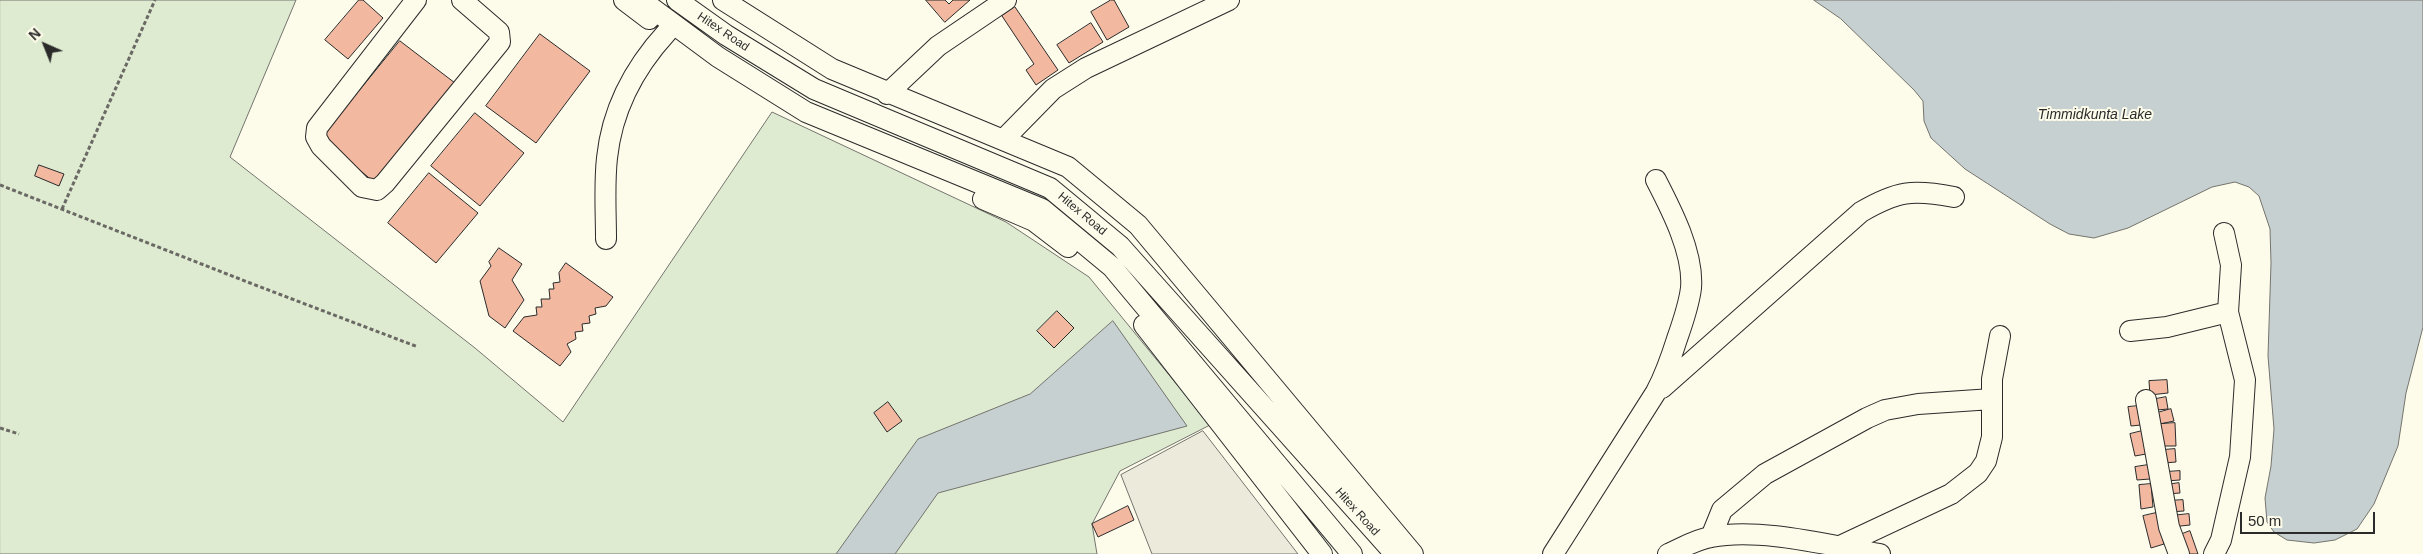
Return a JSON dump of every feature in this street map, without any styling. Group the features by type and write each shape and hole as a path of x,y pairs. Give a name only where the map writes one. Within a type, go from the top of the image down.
{"street":[{"path":"416,0 317,128 316,137 321,146 362,187 376,190 385,183 500,42 499,32 462,0"},
{"path":"624,0 737,82 811,124 1034,221 1105,276 1322,554"},
{"name":"Hitex Road","path":"641,0 718,57 806,112 1042,209 1112,267 1352,554"},
{"name":"Hitex Road","path":"677,0 726,35 814,90 1050,188 1120,246 1395,554"},
{"name":"Hitex Road","path":"723,0 832,69 888,94 1068,167 1138,225 1413,554"},
{"path":"888,94 938,46 1006,0"},
{"path":"1003,140 1052,89 1086,68 1229,0"},
{"path":"606,239 607,158 620,100 651,49 667,32"},
{"path":"1553,554 1665,376 1687,308 1691,286 1686,252 1675,216 1656,180"},
{"path":"1656,392 1861,212 1886,198 1909,192 1927,192 1954,197"},
{"path":"2214,554 2220,540 2240,457 2245,380 2228,312 2231,265 2224,233"},
{"path":"2130,331 2167,327 2228,312"},
{"path":"1838,547 1951,494 1978,473 1986,461 1992,438 1992,379 2000,336"},
{"path":"1711,537 1722,510 1765,474 1867,418 1885,410 1918,404 1992,399"},
{"path":"2146,400 2169,527 2179,554"},
{"path":"1668,554 1711,537 1763,535 1880,554"}],"path":[{"path":"62,209 155,0"},
{"path":"0,184 418,347"},
{"path":"0,428 19,434"}],"green space":[{"path":"0,0 296,0 230,157 475,348 563,422 772,112 1006,222 1089,277 1210,425 1120,471 1092,524 1097,554 0,554"}],"shaded area":[{"path":"1203,431 1298,554 1152,554 1121,475"}],"water":[{"name":"Timmidkunta Lake","path":"1814,0 2423,0 2423,327 2406,393 2398,446 2374,504 2357,529 2335,540 2314,543 2287,540 2274,532 2267,522 2265,498 2271,466 2274,429 2268,356 2271,263 2270,229 2259,196 2249,187 2235,182 2212,187 2128,228 2094,238 2069,234 2050,224 1965,169 1931,138 1924,121 1923,101 1914,90 1841,19"},
{"path":"1113,321 1187,426 938,493 895,554 836,554 918,439 1030,394"}],"building":[{"path":"359,0 363,0 383,18 348,59 325,40"},
{"path":"926,0 945,0 949,4 953,0 970,0 945,22"},
{"path":"1114,0 1129,27 1107,40 1091,12"},
{"path":"1015,7 1058,70 1036,85 1026,70 1034,64 1002,16"},
{"path":"1091,23 1103,42 1069,63 1057,45"},
{"path":"540,34 590,71 536,143 486,106"},
{"path":"400,41 455,83 374,182 321,138"},
{"path":"475,113 524,153 480,206 431,166"},
{"path":"39,165 64,174 59,186 35,176"},
{"path":"429,173 478,213 436,263 388,223"},
{"path":"499,248 522,264 512,280 524,300 505,328 489,316 480,281 491,266 489,262"},
{"path":"566,263 613,297 606,306 595,308 596,314 589,316 590,323 582,324 583,331 575,332 576,339 567,344 571,352 560,366 513,331 524,317 537,315 536,307 542,307 541,299 550,299 549,289 554,289 553,283 560,282 559,273"},
{"path":"1057,311 1074,328 1054,348 1037,331"},
{"path":"2167,380 2168,393 2150,395 2149,381"},
{"path":"2166,397 2168,409 2157,410 2156,399"},
{"path":"888,402 902,421 887,432 874,413"},
{"path":"2138,406 2141,425 2131,426 2128,407"},
{"path":"2171,409 2174,421 2160,424 2157,413"},
{"path":"2175,423 2176,446 2161,446 2160,424"},
{"path":"2142,431 2146,454 2135,456 2130,434"},
{"path":"2175,449 2176,462 2164,463 2163,450"},
{"path":"2148,465 2150,479 2137,480 2135,467"},
{"path":"2180,471 2180,480 2166,481 2165,472"},
{"path":"2179,483 2180,493 2167,494 2166,485"},
{"path":"2151,484 2153,507 2141,509 2139,485"},
{"path":"2183,500 2184,511 2169,512 2168,501"},
{"path":"1128,506 1134,520 1098,537 1092,524"},
{"path":"2156,513 2164,544 2151,548 2143,516"},
{"path":"2189,514 2190,525 2171,527 2170,516"},
{"path":"2190,531 2198,554 2183,554 2177,536"}]}
